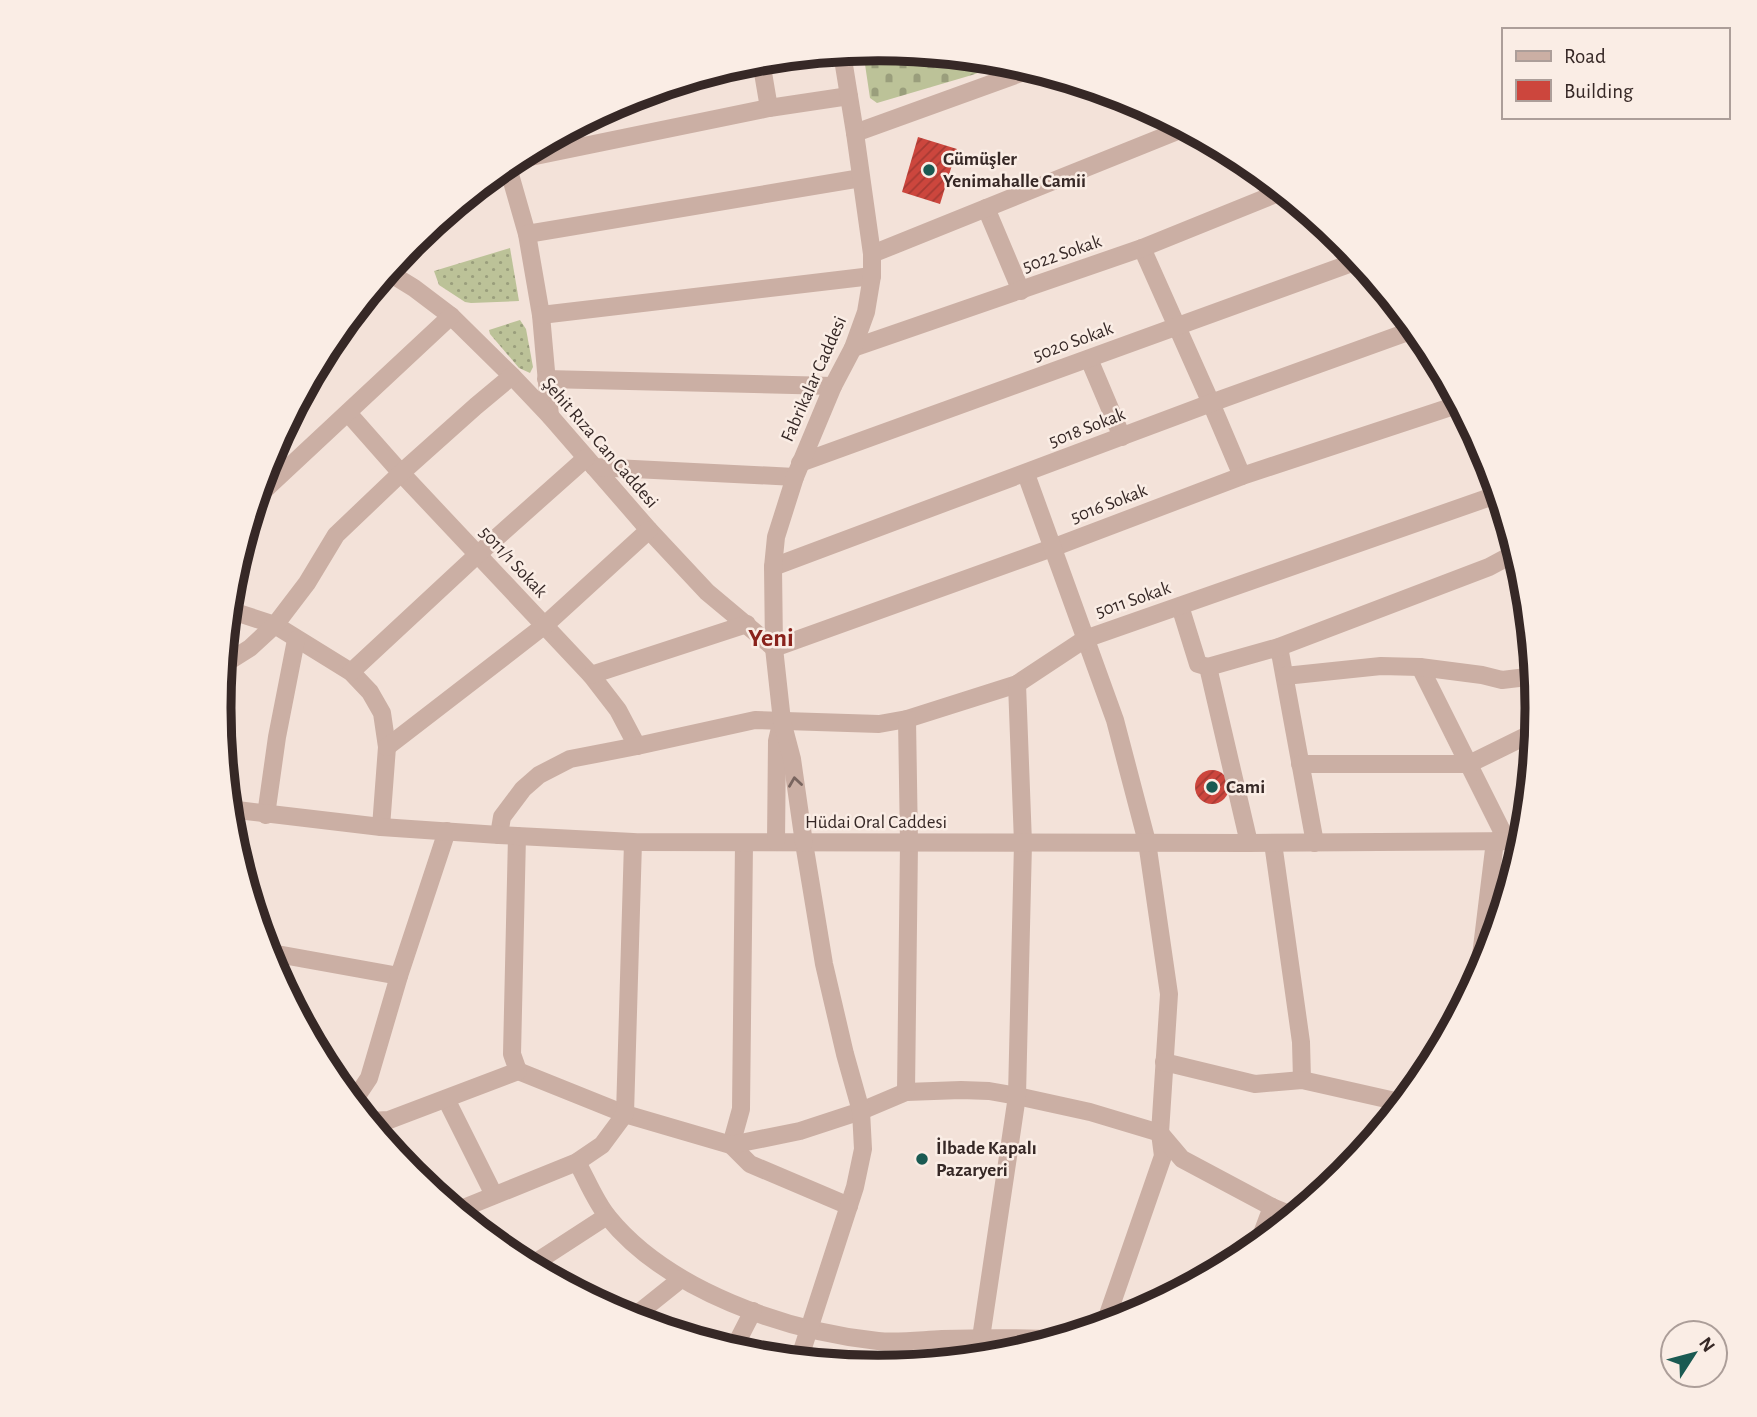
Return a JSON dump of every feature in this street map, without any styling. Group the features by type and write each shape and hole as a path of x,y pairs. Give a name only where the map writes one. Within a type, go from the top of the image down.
{"street":[{"name":"Fabrikalar Caddesi","path":"802,1351 855,1187 863,1149 861,1111 824,964 792,759 782,721 774,648 773,567 776,537 797,470 853,348 866,312 872,276 872,254 844,63"},
{"path":"763,72 769,108"},
{"path":"855,133 1013,76"},
{"path":"542,156 769,108 849,96"},
{"path":"872,254 1174,133"},
{"path":"512,175 527,234 541,315 550,416"},
{"path":"527,234 861,178"},
{"name":"5022 Sokak","path":"853,348 1142,248 1273,195"},
{"path":"986,208 1021,290"},
{"path":"1142,248 1242,476"},
{"name":"5020 Sokak","path":"797,470 1348,264"},
{"path":"541,315 872,276"},
{"name":"Şehit Rıza Can Caddesi","path":"396,277 451,316 550,416 707,592 774,648"},
{"path":"277,471 348,413 451,316"},
{"name":"5018 Sokak","path":"773,567 1405,333"},
{"path":"1089,359 1122,437"},
{"path":"234,658 250,648 275,625 307,583 336,535 466,414 512,376"},
{"path":"546,379 834,386"},
{"name":"5016 Sokak","path":"774,648 1242,476 1451,407"},
{"name":"5011/1 Sokak","path":"348,413 591,675 618,710 637,746"},
{"path":"351,672 477,555 590,463 797,470"},
{"path":"1026,474 1115,720 1147,842 1168,994 1160,1133 1163,1156 1109,1313"},
{"name":"5011 Sokak","path":"518,1071 512,1054 508,836 502,817 523,789 539,775 570,758 755,720 879,723 907,719 1017,684 1084,639 1490,497"},
{"path":"387,747 545,625 649,530"},
{"path":"1180,606 1198,664 1208,667 1279,647 1489,567 1508,557"},
{"path":"239,613 275,625 351,672 370,692 382,713 387,747 381,827"},
{"path":"591,675 747,624"},
{"path":"266,814 277,737 296,640"},
{"path":"1279,647 1315,843"},
{"path":"1285,676 1381,666 1420,667 1502,680 1525,677"},
{"path":"1208,667 1249,843"},
{"path":"1420,667 1509,841 1494,908"},
{"path":"981,1338 1017,1096 1023,844 1017,684"},
{"path":"906,1092 909,843 907,719"},
{"name":"Fabrikalar Caddesi","path":"776,842 777,741 782,721"},
{"path":"1300,764 1469,764 1525,737"},
{"name":"Hüdai Oral Caddesi","path":"240,810 381,827 634,842 1023,844 1509,841"},
{"path":"358,1094 369,1078 399,976 447,831"},
{"path":"466,1207 577,1162 602,1145 625,1114 634,842"},
{"path":"731,1146 741,1109 744,843"},
{"path":"1273,843 1301,1042 1302,1080"},
{"path":"280,954 399,976"},
{"path":"1164,1062 1255,1084 1302,1080 1394,1101"},
{"path":"380,1120 388,1120 518,1071 625,1114 731,1146 750,1164 849,1206"},
{"path":"731,1146 800,1131 861,1111 906,1092 989,1091 1090,1112 1160,1133 1182,1159 1285,1212"},
{"path":"446,1099 495,1195"},
{"path":"577,1162 607,1216 636,1248 681,1279 753,1311 810,1330 880,1341 1023,1339"},
{"path":"1264,1228 1272,1207"},
{"path":"540,1260 607,1216"},
{"path":"642,1310 681,1279"},
{"path":"738,1340 753,1311"}],"green space":[{"path":"865,62 921,63 985,71 877,103 870,98"},
{"path":"510,248 519,301 465,302 439,285 434,271"},
{"path":"520,320 526,329 533,367 530,373 519,368 489,330"}],"building":[{"name":"Gümüşler Yenimahalle Camii","path":"918,137 957,149 940,204 902,192"},
{"name":"Cami","path":"1212,770 1224,775 1229,787 1224,799 1212,804 1200,799 1195,787 1200,775"}],"place":[{"name":"Gümüşler Yenimahalle Camii","path":"929,170"},
{"name":"Cami","path":"1212,787"},
{"name":"İlbade Kapalı Pazaryeri","path":"922,1159"}],"district":[{"name":"Yeni","path":"771,638"}]}
